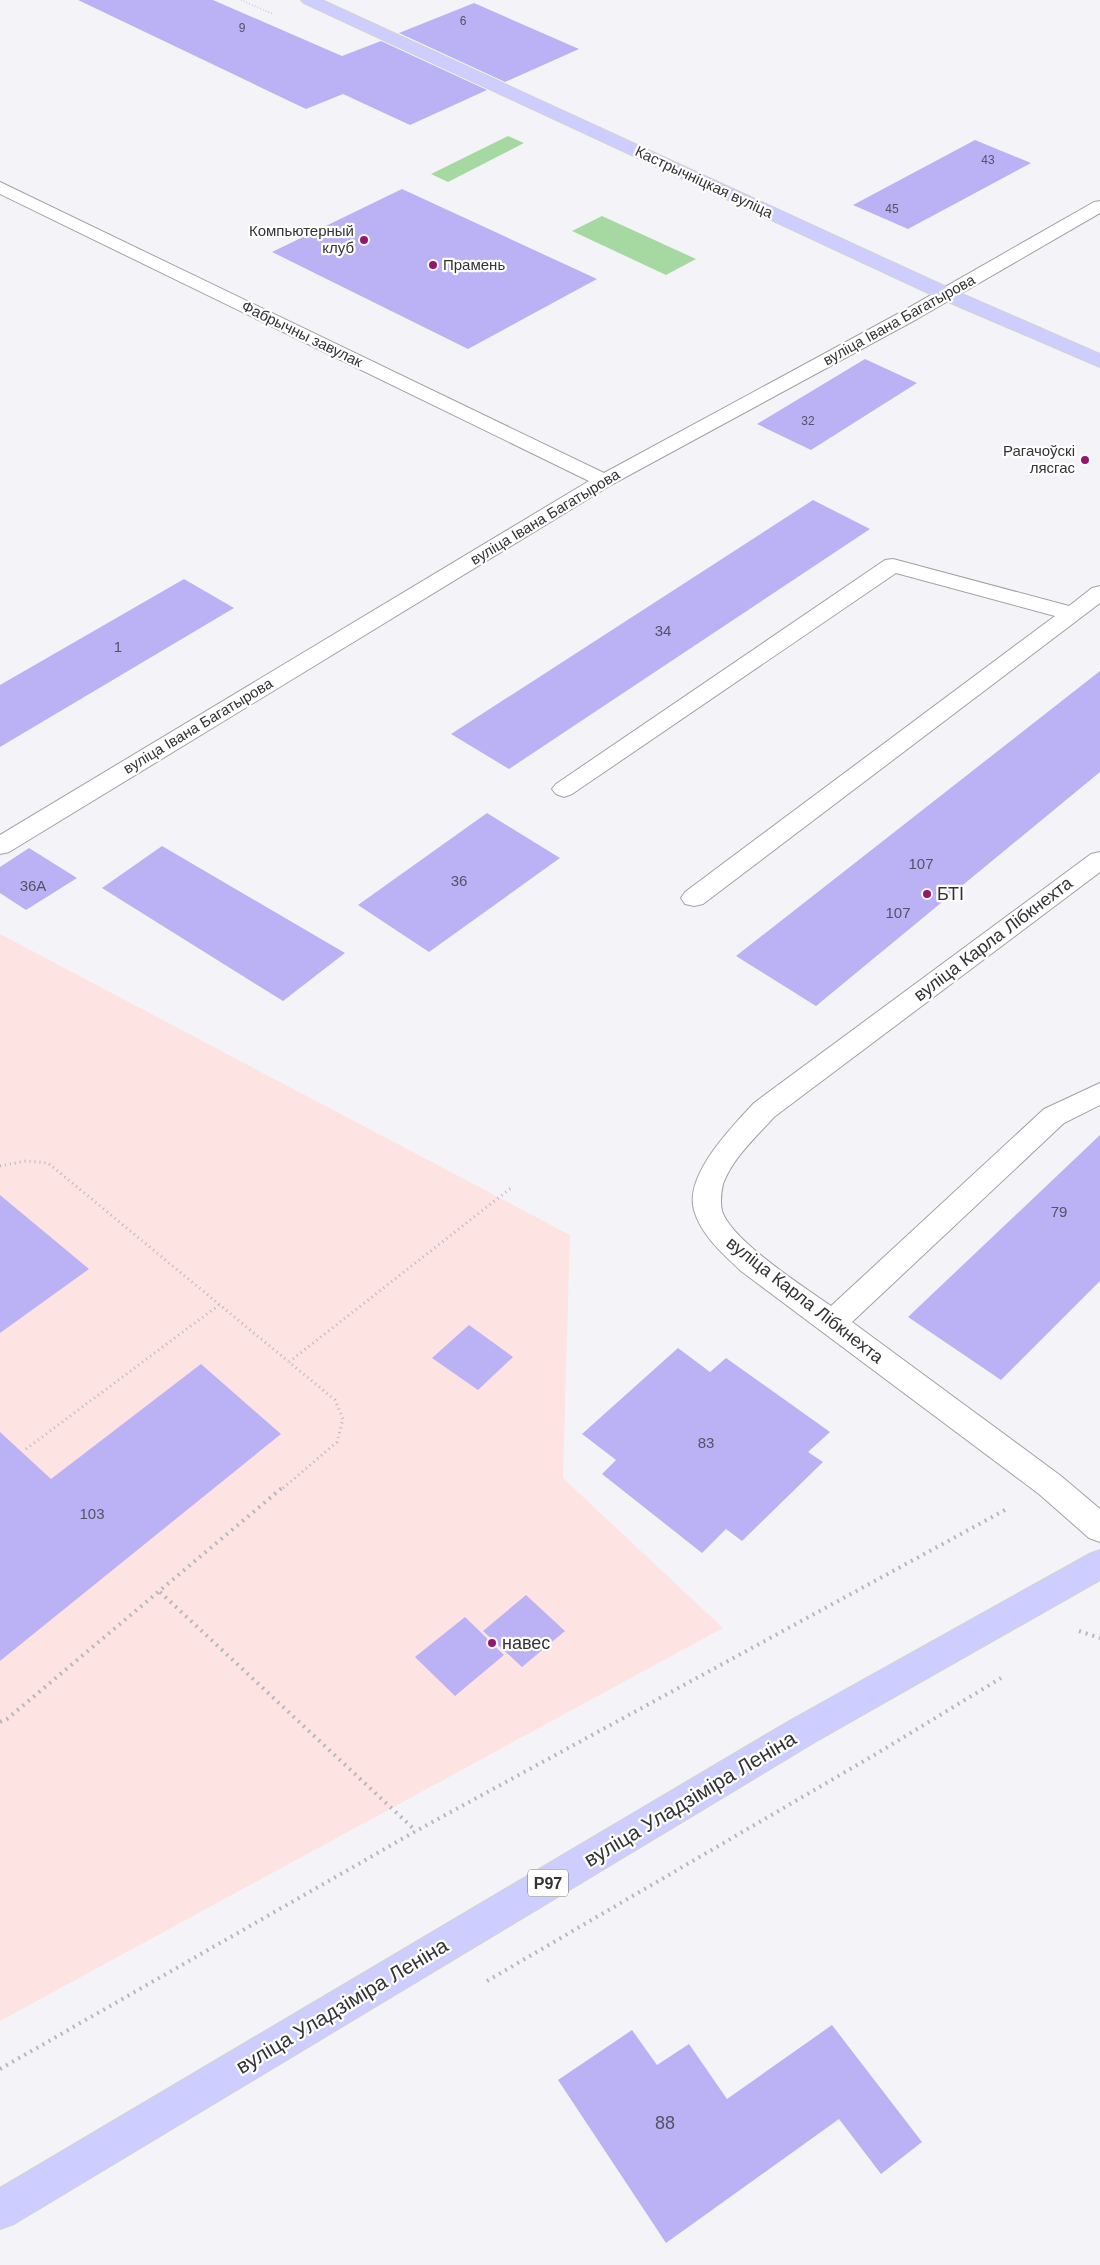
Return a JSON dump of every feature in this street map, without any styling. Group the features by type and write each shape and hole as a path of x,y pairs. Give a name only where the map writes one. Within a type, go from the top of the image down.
{"main road":[{"name":"Кастрычніцкая вуліца","path":"309,0 946,294 1100,361"},
{"name":"вуліца Уладзіміра Леніна","path":"0,2210 803,1731 1100,1564"}],"street":[{"name":"Фабрычны завулак","path":"0,187 604,481"},
{"name":"вуліца Івана Багатырова","path":"0,846 604,481 946,294 1100,206"},
{"path":"564,789 893,565 1073,614"},
{"path":"694,898 1100,593"},
{"name":"вуліца Карла Лібкнехта","path":"1100,860 764,1110 732,1146 708,1184 707,1209 722,1236 751,1263 833,1322 1050,1485 1100,1528"},
{"path":"833,1322 1054,1116 1100,1093"}],"path":[{"path":"0,1166 26,1161 48,1163 335,1400 343,1419 337,1442 160,1592 7,1719 0,1722"},
{"path":"289,1362 511,1188"},
{"path":"26,1449 219,1305"},
{"path":"0,2069 416,1831 1050,1485"},
{"path":"160,1592 416,1831"},
{"path":"1078,1631 1100,1638"},
{"path":"485,1982 876,1754 1010,1672"}],"shaded area":[{"path":"0,934 570,1235 563,1478 723,1628 0,2021"}],"green space":[{"path":"508,136 524,143 448,182 431,174"},
{"path":"602,216 696,259 666,275 572,231"}],"building":[{"path":"78,0 213,0 342,56 381,41 487,90 410,125 343,94 306,109"},
{"path":"474,3 579,49 505,82 399,33"},
{"path":"975,140 1031,163 908,229 853,205"},
{"name":"Прамень","path":"402,189 597,279 468,349 272,252"},
{"path":"865,359 917,383 811,450 757,424"},
{"path":"813,500 870,529 509,769 451,734"},
{"path":"184,579 234,608 0,747 0,685"},
{"path":"1100,671 1100,772 816,1006 736,956"},
{"path":"487,813 560,858 429,952 358,905"},
{"path":"162,846 345,953 283,1001 102,888"},
{"path":"29,848 77,878 26,910 0,893 0,867"},
{"path":"1100,1135 1100,1281 1001,1380 908,1317"},
{"path":"0,1195 89,1269 0,1333"},
{"path":"469,1325 513,1357 478,1390 432,1358"},
{"path":"678,1348 710,1372 726,1358 830,1432 808,1452 823,1462 742,1541 726,1529 702,1553 602,1474 616,1460 582,1434"},
{"path":"201,1364 281,1434 0,1661 0,1432 51,1479"},
{"path":"526,1595 565,1631 522,1667 483,1631"},
{"path":"465,1617 504,1655 455,1696 415,1657"},
{"path":"832,2025 922,2142 881,2174 839,2119 666,2243 558,2080 632,2030 657,2065 689,2044 727,2099"}],"place":[{"name":"Компьютерный клуб","path":"364,240"},
{"name":"Прамень","path":"433,265"},
{"name":"Рагачоўскі лясгас","path":"1085,460"},
{"name":"БТІ","path":"927,894"},
{"name":"навес","path":"492,1643"}]}
